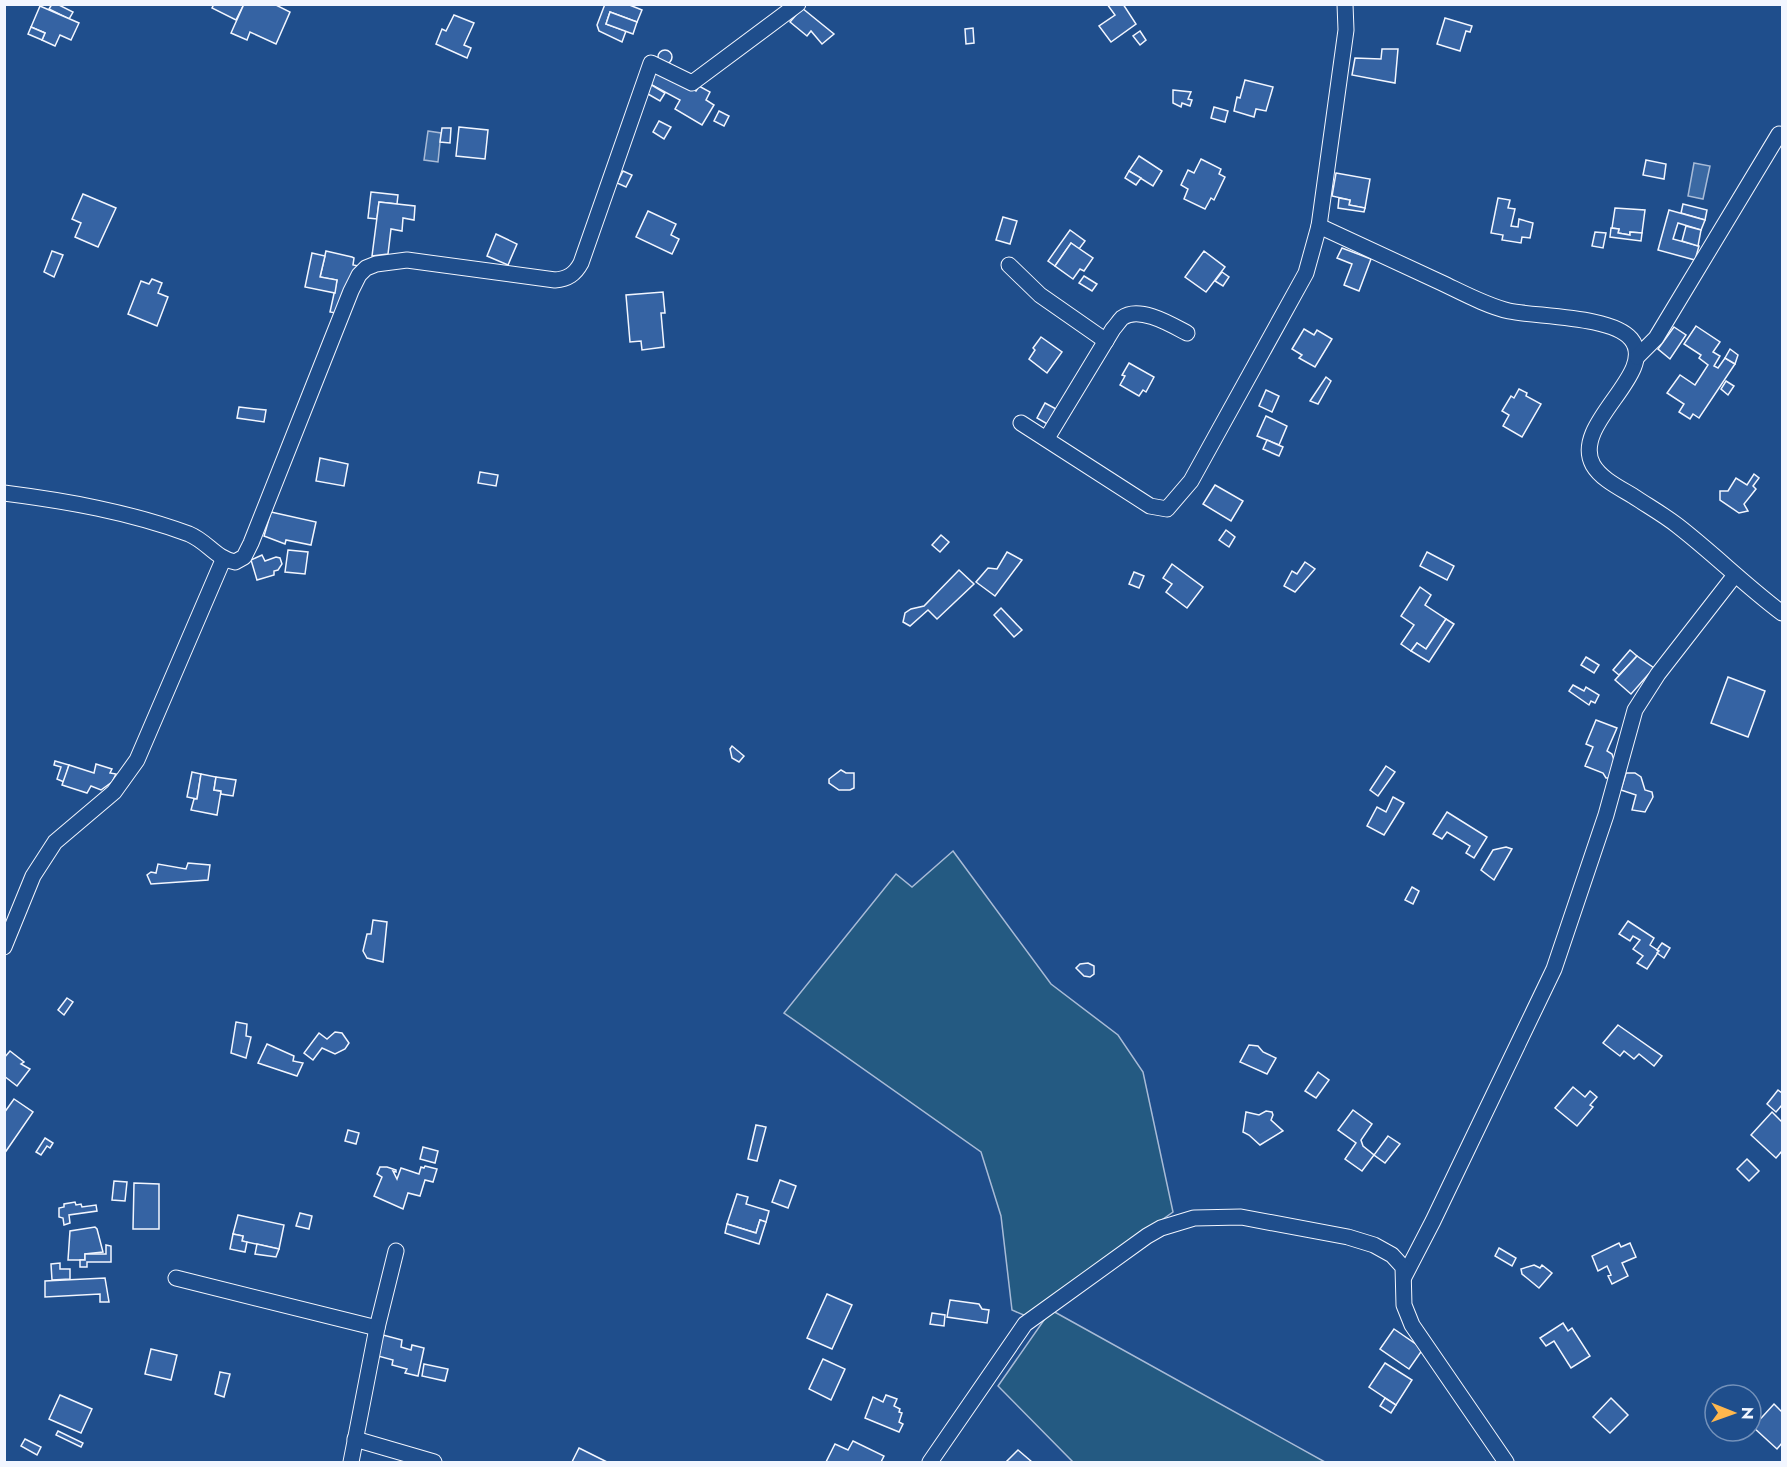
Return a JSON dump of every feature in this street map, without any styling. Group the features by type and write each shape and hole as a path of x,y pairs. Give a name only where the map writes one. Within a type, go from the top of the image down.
{"street":[{"path":"4,493 76,502 141,519 191,535 212,549 223,560 235,562 244,557 351,291 359,275 366,268 376,264 407,260 555,280 566,279 578,269 581,263 651,63 692,83 798,4"},
{"path":"1021,423 1150,506 1167,509 1191,482 1306,273 1319,226 1346,30 1345,4"},
{"path":"1779,134 1656,338 1637,357 1627,380 1594,429 1590,449 1593,465 1606,479 1677,525 1782,613"},
{"path":"1319,226 1469,296 1508,311 1571,317 1622,332 1631,338 1637,348 1637,357"},
{"path":"1009,265 1040,295 1106,341"},
{"path":"1047,438 1106,341 1124,316 1138,313 1164,321 1187,333"},
{"path":"4,947 33,876 55,842 114,792 137,760 223,560"},
{"path":"1404,1277 1554,969 1606,815 1635,710 1658,674 1735,575"},
{"path":"930,1462 1025,1324 1161,1228 1194,1218 1241,1217 1348,1237 1374,1245 1392,1255 1403,1267 1404,1305 1412,1325 1506,1462"},
{"path":"351,1462 377,1328 396,1251"},
{"path":"176,1278 377,1328"},
{"path":"355,1439 434,1462"}],"shaded area":[{"path":"428,131 441,133 438,162 424,160"},
{"path":"1694,163 1710,166 1703,199 1688,196"},
{"path":"953,851 1051,984 1118,1035 1143,1072 1173,1212 1026,1316 1012,1310 1001,1216 981,1152 784,1013 896,874 912,887"},
{"path":"1051,1310 1325,1462 1073,1462 998,1386"}],"building":[{"path":"52,4 73,12 69,19 49,9"},
{"path":"214,4 244,4 236,20 212,8"},
{"path":"244,4 274,4 290,12 276,44 250,32 247,40 231,33"},
{"path":"605,4 627,4 642,10 637,22 610,12 606,24 626,31 622,42 599,31 597,25"},
{"path":"1107,4 1123,4 1136,24 1111,42 1099,26 1115,15"},
{"path":"40,6 79,23 71,40 60,35 55,46 42,40 45,33 31,27"},
{"path":"802,8 834,34 822,44 811,31 807,36 790,22"},
{"path":"610,12 637,22 633,34 606,24"},
{"path":"454,15 474,23 464,45 471,48 467,58 436,44 442,29 446,31"},
{"path":"1445,18 1472,26 1470,32 1466,31 1460,51 1437,44"},
{"path":"31,27 45,33 42,40 28,34"},
{"path":"973,28 974,43 966,44 965,29"},
{"path":"1140,31 1146,40 1140,45 1133,36"},
{"path":"1382,49 1398,49 1395,83 1352,75 1355,58 1381,59"},
{"path":"665,50 670,52 672,57 670,62 665,64 660,62 658,57 660,52"},
{"path":"657,69 696,91 699,86 710,92 706,100 714,105 702,125 675,109 680,100 650,84"},
{"path":"1245,80 1273,87 1266,111 1256,109 1254,117 1234,111 1237,97 1240,98"},
{"path":"650,84 665,93 660,101 648,94"},
{"path":"1173,90 1191,92 1188,99 1192,100 1190,106 1182,103 1181,107 1173,103"},
{"path":"1214,107 1228,111 1225,122 1211,118"},
{"path":"719,111 729,116 724,126 714,121"},
{"path":"659,121 671,127 664,139 653,132"},
{"path":"459,127 488,130 485,159 456,156"},
{"path":"442,128 451,128 450,143 440,142"},
{"path":"1139,156 1162,171 1153,186 1129,171"},
{"path":"1201,159 1221,169 1219,174 1225,177 1214,200 1211,198 1205,209 1184,199 1188,189 1181,185 1188,170 1194,173"},
{"path":"1646,160 1666,164 1664,179 1643,175"},
{"path":"623,171 632,175 626,187 617,183"},
{"path":"1129,171 1141,178 1136,185 1125,178"},
{"path":"1336,173 1370,179 1365,208 1349,205 1350,200 1332,196"},
{"path":"371,192 398,195 397,204 379,202 377,219 368,218"},
{"path":"83,194 116,208 98,247 75,237 81,223 72,219"},
{"path":"1339,198 1350,200 1349,205 1365,208 1364,212 1338,208"},
{"path":"1498,198 1510,200 1508,208 1515,209 1511,226 1518,227 1519,219 1533,223 1530,238 1522,237 1521,243 1502,240 1503,235 1491,233"},
{"path":"379,202 415,206 414,220 403,218 402,231 391,229 388,254 372,256"},
{"path":"1683,204 1707,210 1705,220 1681,213"},
{"path":"1615,208 1645,210 1642,233 1630,232 1630,235 1618,233 1619,229 1612,228"},
{"path":"1669,210 1705,220 1701,230 1678,223 1673,239 1699,246 1695,260 1658,250"},
{"path":"648,211 676,224 671,235 679,239 672,254 636,237"},
{"path":"1003,217 1017,221 1010,244 996,240"},
{"path":"1686,226 1701,230 1698,246 1682,241"},
{"path":"1611,228 1619,229 1618,233 1630,235 1630,232 1642,233 1641,241 1610,237"},
{"path":"1070,230 1085,241 1079,249 1071,243 1055,266 1048,261"},
{"path":"1595,232 1606,233 1603,248 1592,246"},
{"path":"496,234 517,244 508,265 487,256"},
{"path":"1071,243 1093,258 1084,271 1080,269 1073,279 1055,266"},
{"path":"1342,248 1371,259 1359,291 1344,285 1352,264 1337,258"},
{"path":"52,251 63,255 54,277 44,272"},
{"path":"326,251 352,257 354,258 353,265 359,266 341,314 330,312 337,280 320,277"},
{"path":"1204,251 1225,267 1206,292 1185,277"},
{"path":"312,253 325,256 320,277 337,280 335,293 305,287"},
{"path":"1222,272 1229,277 1223,286 1215,281"},
{"path":"1084,276 1097,284 1092,291 1079,283"},
{"path":"152,279 162,283 158,293 168,297 157,326 128,314 141,281 149,284"},
{"path":"663,292 665,313 661,313 664,347 642,350 641,341 630,342 626,295"},
{"path":"1696,326 1720,342 1713,352 1720,356 1714,366 1718,368 1725,358 1735,364 1699,418 1693,414 1690,419 1679,412 1684,404 1667,393 1680,375 1695,385 1708,365 1699,358 1701,355 1684,344"},
{"path":"1674,327 1686,335 1670,359 1658,349"},
{"path":"1304,329 1314,335 1317,330 1332,339 1315,367 1299,358 1302,355 1292,349"},
{"path":"1041,337 1062,352 1047,373 1029,359"},
{"path":"1730,349 1738,355 1735,364 1725,358"},
{"path":"1129,363 1154,377 1146,392 1143,390 1139,396 1120,385 1125,376 1122,375"},
{"path":"1326,377 1331,381 1318,404 1310,401"},
{"path":"1726,381 1734,386 1728,395 1721,389"},
{"path":"1519,389 1527,393 1526,396 1541,404 1522,437 1503,426 1509,415 1502,411 1511,396 1514,398"},
{"path":"1266,390 1279,396 1272,412 1259,406"},
{"path":"1045,403 1058,410 1049,425 1037,418"},
{"path":"239,407 266,410 264,422 237,418"},
{"path":"1266,416 1287,426 1279,445 1257,436"},
{"path":"1267,440 1283,447 1279,456 1263,449"},
{"path":"320,458 348,464 344,486 316,481"},
{"path":"480,472 498,475 496,486 478,483"},
{"path":"1754,474 1759,478 1753,486 1756,489 1744,504 1748,511 1739,513 1720,500 1720,491 1728,491 1736,478 1747,485"},
{"path":"1215,485 1243,501 1231,521 1203,504"},
{"path":"271,512 316,522 311,545 286,540 285,544 264,536"},
{"path":"1226,530 1235,537 1229,547 1219,540"},
{"path":"941,535 949,542 940,552 932,545"},
{"path":"288,550 308,552 305,574 285,572"},
{"path":"1007,552 1022,560 995,596 976,582 988,568 997,569"},
{"path":"1427,552 1454,566 1447,580 1420,566"},
{"path":"262,555 265,561 280,558 282,564 278,570 274,571 274,575 257,580 251,560"},
{"path":"1305,562 1315,569 1295,592 1284,586 1292,571 1297,574"},
{"path":"1172,564 1203,587 1187,608 1166,592 1172,584 1163,578"},
{"path":"959,570 974,584 937,619 928,610 910,626 903,622 905,613 924,606"},
{"path":"1134,572 1144,576 1139,588 1129,584"},
{"path":"1420,587 1431,595 1425,605 1446,619 1426,649 1417,643 1411,651 1401,644 1414,625 1401,616"},
{"path":"1001,608 1022,630 1014,637 994,615"},
{"path":"1446,619 1454,624 1429,662 1411,651 1417,643 1426,649"},
{"path":"1630,650 1637,656 1619,675 1613,670"},
{"path":"1637,656 1654,668 1631,694 1615,680"},
{"path":"1586,657 1599,665 1594,673 1581,665"},
{"path":"1728,677 1765,691 1748,737 1711,723"},
{"path":"1573,685 1584,691 1586,687 1599,695 1595,703 1591,701 1589,705 1569,691"},
{"path":"1596,720 1617,728 1607,751 1612,754 1614,760 1612,778 1606,778 1603,773 1585,766 1593,747 1586,744"},
{"path":"732,746 744,756 739,762 732,758 730,749"},
{"path":"55,761 69,765 64,782 57,779 61,767 54,765"},
{"path":"96,764 112,769 110,773 116,774 112,782 101,790 91,786 87,793 62,785 69,765 94,773"},
{"path":"1386,766 1395,772 1378,796 1370,790"},
{"path":"841,770 854,773 854,788 839,790 829,783 829,779"},
{"path":"192,772 201,774 197,799 187,797"},
{"path":"1626,773 1635,773 1641,777 1645,790 1652,792 1653,797 1645,812 1632,810 1636,795 1621,790"},
{"path":"201,774 216,777 214,790 221,791 217,815 191,810 194,799 197,799"},
{"path":"216,777 236,780 233,796 214,790"},
{"path":"1393,797 1404,803 1384,835 1367,826 1377,807 1386,812"},
{"path":"1447,812 1487,837 1474,858 1466,853 1470,846 1447,832 1442,839 1433,834"},
{"path":"1506,847 1512,849 1494,880 1481,870 1493,850"},
{"path":"188,863 210,865 208,880 151,884 147,875 151,872 156,873 158,864 186,869"},
{"path":"1412,887 1419,891 1413,904 1405,900"},
{"path":"373,920 387,922 383,962 367,958 363,951 367,934 371,934"},
{"path":"1628,921 1654,938 1650,945 1659,951 1647,969 1637,963 1643,956 1633,949 1640,940 1633,936 1630,941 1619,934"},
{"path":"1662,943 1670,948 1664,958 1657,953"},
{"path":"1088,963 1094,966 1094,974 1090,977 1084,976 1076,968 1080,964"},
{"path":"67,998 73,1002 64,1015 58,1010"},
{"path":"236,1022 247,1024 246,1036 251,1037 246,1058 231,1053"},
{"path":"1618,1025 1662,1056 1654,1066 1639,1054 1634,1059 1624,1051 1620,1056 1603,1043"},
{"path":"335,1032 342,1033 349,1043 345,1049 335,1054 322,1048 313,1060 304,1053 319,1033 327,1039"},
{"path":"267,1044 294,1056 293,1061 303,1063 297,1076 258,1063"},
{"path":"1249,1045 1258,1046 1263,1052 1276,1058 1267,1074 1240,1062"},
{"path":"10,1051 24,1062 21,1064 30,1069 17,1086 4,1076 4,1058"},
{"path":"1318,1072 1329,1080 1316,1098 1305,1091"},
{"path":"1573,1087 1585,1097 1590,1091 1597,1097 1590,1105 1593,1107 1577,1126 1555,1108"},
{"path":"1778,1090 1782,1093 1782,1105 1776,1112 1767,1104"},
{"path":"14,1099 33,1112 4,1154 4,1113"},
{"path":"1353,1110 1372,1124 1361,1140 1363,1146 1374,1155 1362,1171 1345,1159 1356,1143 1338,1130"},
{"path":"1266,1111 1272,1112 1271,1120 1283,1131 1260,1145 1243,1132 1246,1112 1259,1115"},
{"path":"1772,1112 1782,1122 1782,1151 1776,1158 1751,1135"},
{"path":"756,1125 766,1127 757,1161 748,1159"},
{"path":"348,1130 359,1133 356,1144 345,1141"},
{"path":"1388,1136 1400,1144 1385,1163 1374,1155"},
{"path":"45,1138 53,1143 50,1148 47,1146 41,1155 36,1152"},
{"path":"423,1147 438,1151 435,1163 420,1159"},
{"path":"1747,1159 1759,1171 1749,1181 1737,1169"},
{"path":"380,1167 396,1170 396,1172 393,1171 397,1179 401,1168 419,1174 421,1167 437,1169 433,1182 425,1180 420,1196 408,1193 403,1209 374,1196 382,1177 377,1174"},
{"path":"780,1180 796,1186 788,1208 772,1202"},
{"path":"114,1181 127,1182 125,1201 112,1200"},
{"path":"134,1183 159,1184 159,1229 133,1229"},
{"path":"737,1194 748,1197 746,1204 769,1211 766,1222 760,1220 756,1233 727,1224"},
{"path":"75,1202 76,1205 81,1204 82,1207 96,1205 97,1211 69,1215 70,1223 64,1225 63,1218 59,1217 59,1208 64,1207 64,1204"},
{"path":"300,1213 312,1216 309,1229 296,1226"},
{"path":"238,1215 284,1225 279,1249 242,1241 243,1236 233,1234"},
{"path":"760,1220 766,1222 759,1244 725,1233 727,1224 756,1233"},
{"path":"95,1227 103,1252 85,1254 85,1260 68,1260 70,1231"},
{"path":"233,1234 243,1236 242,1241 247,1242 245,1252 230,1249"},
{"path":"1619,1243 1621,1247 1630,1243 1636,1257 1622,1263 1628,1276 1612,1284 1607,1266 1598,1271 1592,1256"},
{"path":"257,1244 279,1249 276,1257 255,1254"},
{"path":"106,1245 111,1246 111,1262 87,1262 87,1267 80,1267 80,1260 85,1260 85,1254 106,1254"},
{"path":"1499,1248 1516,1258 1512,1266 1495,1256"},
{"path":"60,1263 60,1269 70,1269 70,1279 52,1280 51,1264"},
{"path":"1534,1265 1540,1268 1542,1265 1552,1273 1539,1288 1522,1274 1521,1269"},
{"path":"105,1278 109,1302 100,1302 100,1294 45,1297 45,1281"},
{"path":"827,1294 852,1305 832,1349 807,1338"},
{"path":"950,1300 979,1304 982,1309 989,1310 987,1323 947,1317"},
{"path":"932,1313 945,1315 944,1326 930,1324"},
{"path":"1563,1323 1568,1331 1572,1328 1590,1356 1571,1368 1554,1341 1546,1346 1540,1338"},
{"path":"1394,1329 1423,1349 1409,1369 1380,1349"},
{"path":"383,1335 402,1340 401,1347 411,1350 412,1345 424,1348 418,1376 405,1373 407,1369 392,1365 393,1360 378,1356"},
{"path":"151,1349 177,1355 171,1380 145,1374"},
{"path":"823,1359 845,1369 831,1400 809,1389"},
{"path":"1385,1363 1412,1380 1396,1405 1369,1387"},
{"path":"424,1364 448,1369 445,1381 422,1376"},
{"path":"220,1372 230,1374 224,1397 215,1394"},
{"path":"60,1395 92,1409 81,1433 49,1419"},
{"path":"886,1395 897,1399 894,1406 902,1413 899,1422 903,1424 899,1432 865,1418 873,1397 883,1402"},
{"path":"1385,1398 1396,1405 1391,1413 1380,1406"},
{"path":"1611,1398 1628,1415 1610,1433 1593,1417"},
{"path":"1774,1404 1782,1412 1782,1443 1777,1449 1763,1436 1763,1416"},
{"path":"58,1431 83,1443 81,1447 56,1435"},
{"path":"25,1439 41,1447 37,1455 21,1446"},
{"path":"853,1441 884,1456 881,1462 826,1462 835,1444 848,1450"},
{"path":"579,1448 607,1462 572,1462"},
{"path":"1018,1450 1032,1462 1006,1462"}]}
